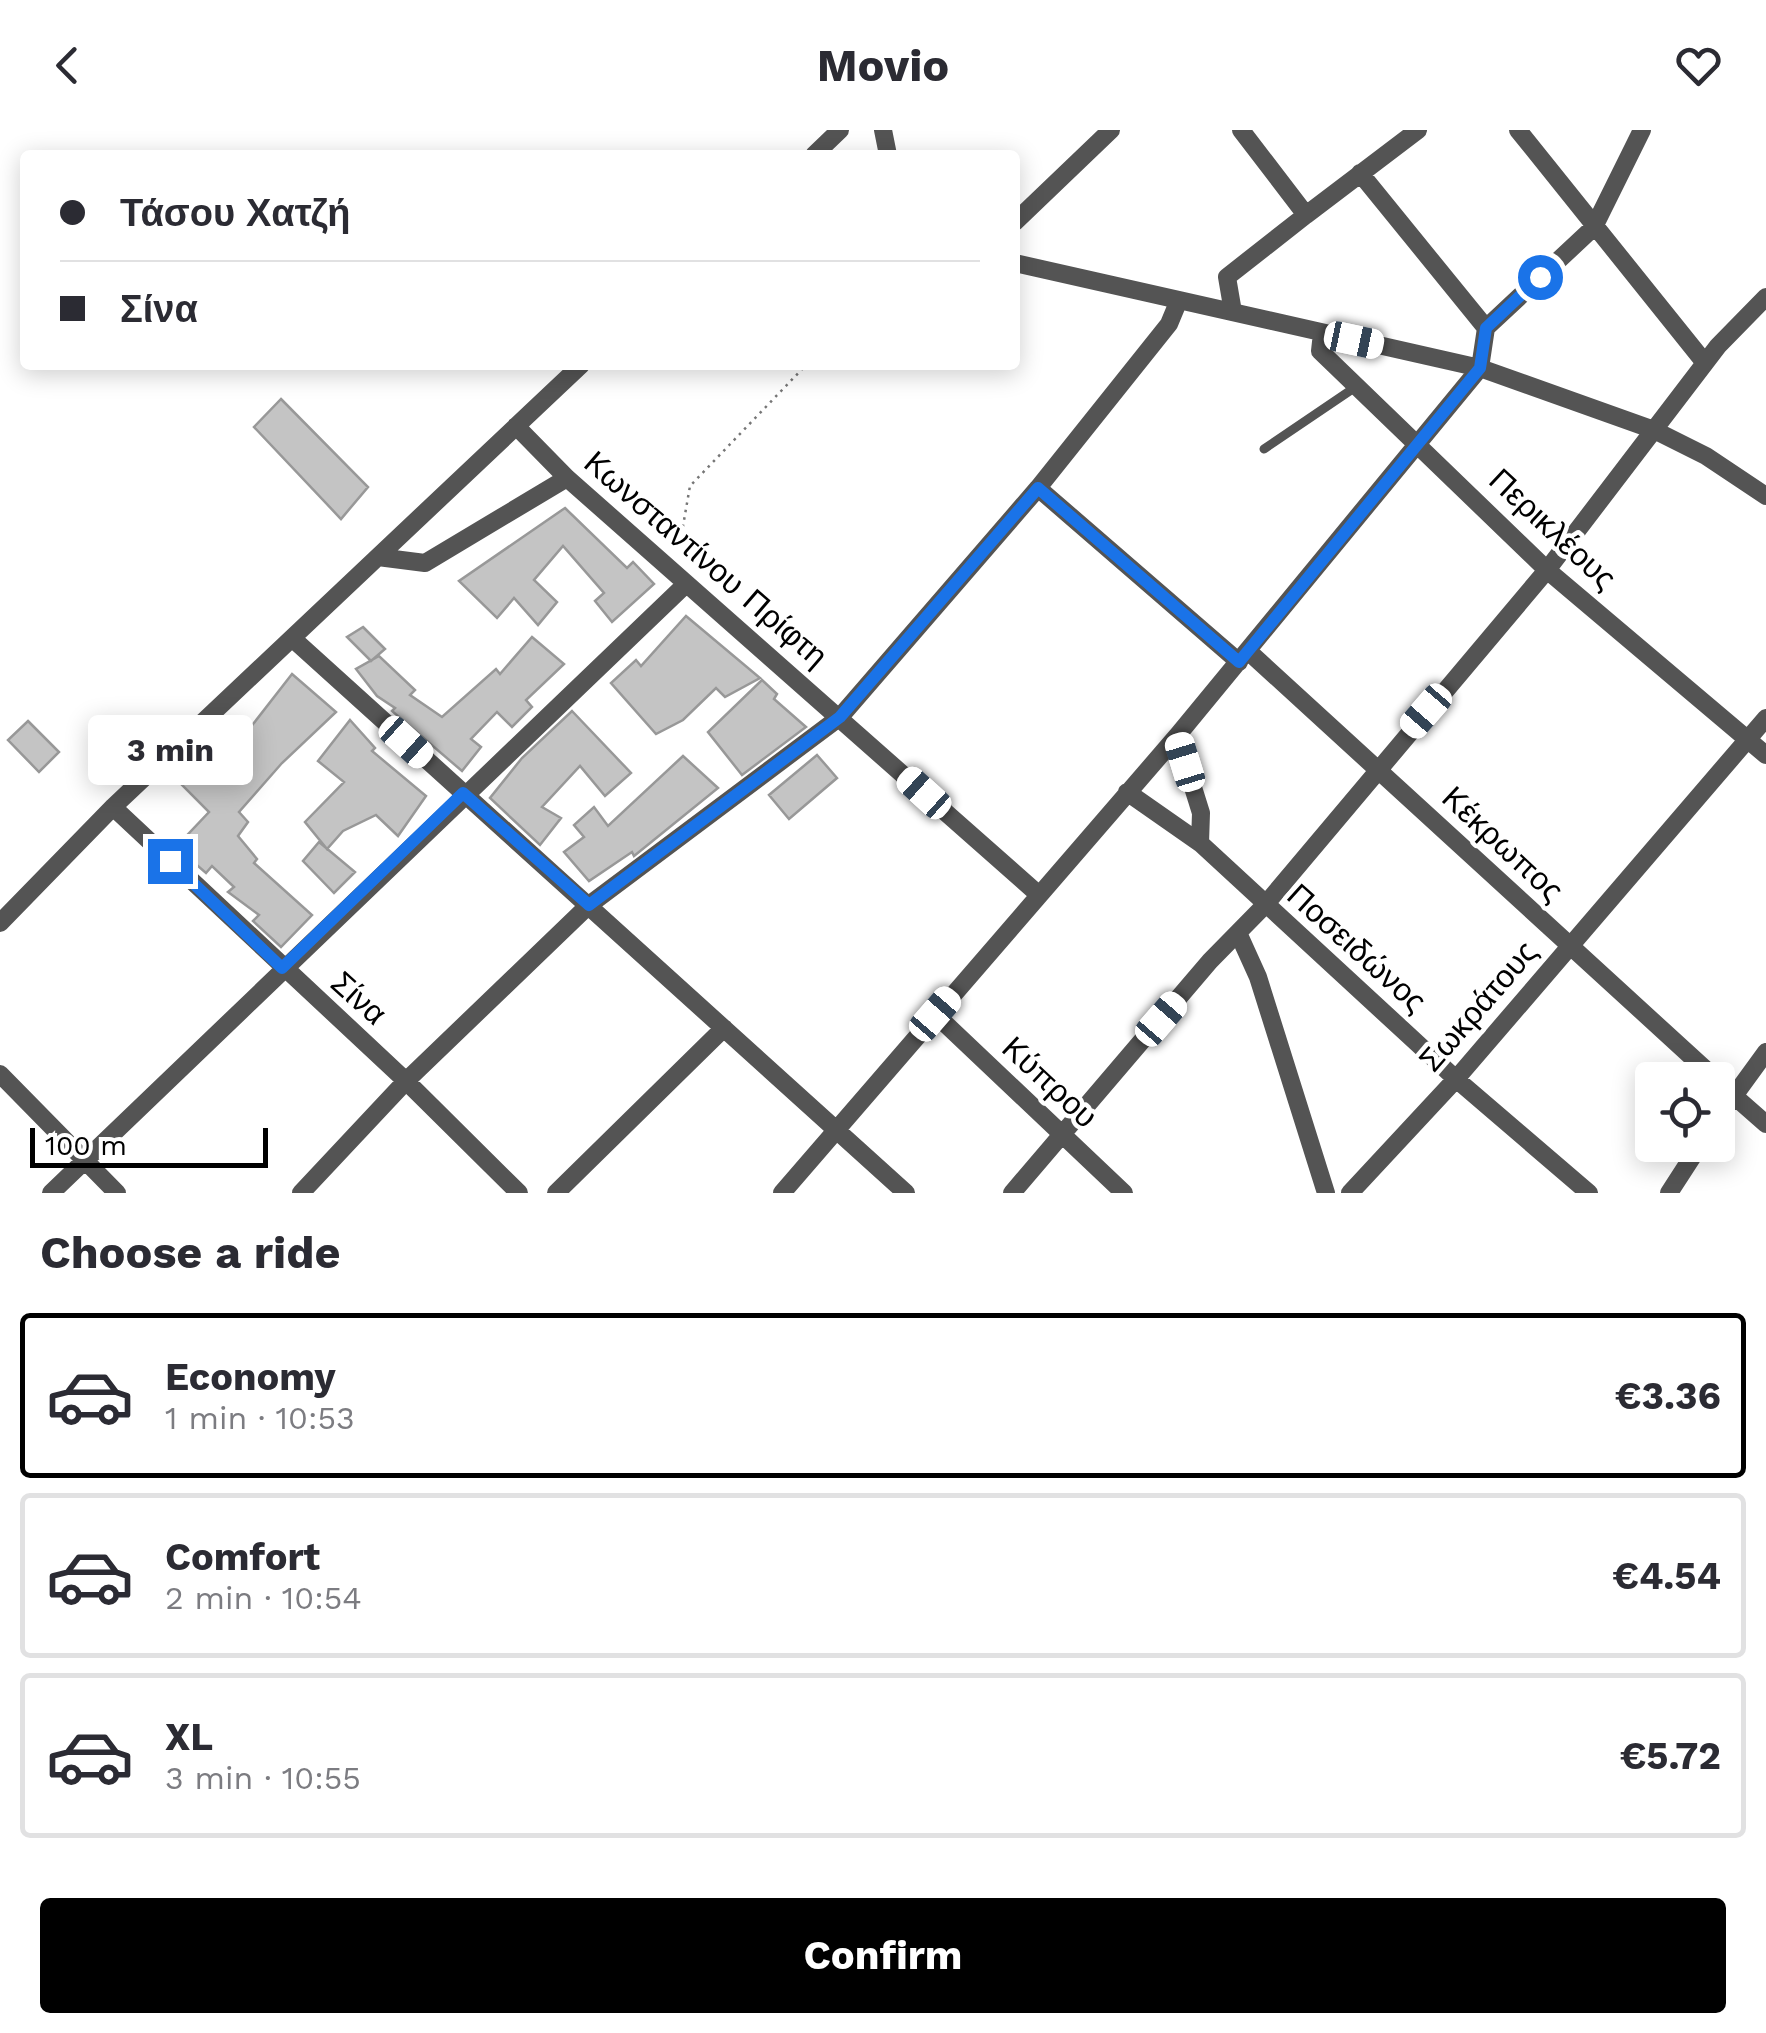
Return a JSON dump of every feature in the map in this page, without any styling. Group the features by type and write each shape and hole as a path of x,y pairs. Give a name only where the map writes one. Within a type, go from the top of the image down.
{"street":[{"path":"819,150 840,130"},
{"path":"1020,217 1111,130"},
{"path":"1241,130 1306,215"},
{"path":"1233,312 1226,277 1418,130"},
{"path":"1518,130 1705,363"},
{"path":"782,1193 1177,736 1420,445 1480,368 1486,328 1594,227 1642,130"},
{"path":"1360,173 1486,328"},
{"path":"1020,264 1480,368 1654,430 1706,456 1766,496"},
{"path":"1012,1193 1210,961 1265,905 1547,570 1705,363 1766,297"},
{"path":"301,1193 406,1081 589,905 840,717 1038,488 1168,324 1179,300"},
{"name":"Περικλέους","path":"1322,333 1320,351 1547,570 1766,755"},
{"path":"0,923 114,807 576,370"},
{"name":"Κωνσταντίνου Πρίφτη","path":"516,426 567,478 1038,894"},
{"path":"378,557 424,562 567,478"},
{"name":"Κέκρωπος","path":"1038,488 1378,767 1697,1062"},
{"path":"51,1193 463,793 686,584"},
{"path":"292,638 906,1193"},
{"name":"Σωκράτους","path":"1350,1193 1456,1079 1766,718"},
{"path":"1177,736 1200,813 1200,844"},
{"name":"Ποσειδώνος","path":"1127,792 1200,844 1456,1079 1589,1193"},
{"name":"Σίνα","path":"114,807 406,1081 519,1193"},
{"path":"1238,935 1258,977 1326,1193"},
{"name":"Κύπρου","path":"935,1014 1124,1193"},
{"path":"556,1193 724,1028"},
{"path":"1735,1090 1766,1052"},
{"path":"0,1074 117,1193"},
{"name":"Κέκρωπος","path":"1735,1097 1766,1124"},
{"path":"1670,1193 1689,1162"}],"lane":[{"path":"1264,449 1357,386"}],"path":[{"path":"686,584 683,526 690,486 745,423 801,370"}],"building":[{"path":"281,399 368,487 341,519 254,427"},
{"path":"565,508 627,568 633,562 654,584 612,622 595,601 604,593 563,546 534,580 557,602 538,625 514,598 497,618 459,581"},
{"path":"686,616 760,678 725,697 716,688 683,720 656,734 611,683 636,660 641,666"},
{"path":"363,627 385,649 371,661 347,637"},
{"path":"532,637 564,664 526,700 532,707 512,727 497,712 471,739 481,747 462,771 392,711 395,708 377,696 356,669 379,656 415,690 410,695 442,717 496,669 500,674"},
{"path":"292,674 336,712 282,763 239,812 248,822 238,836 257,859 254,863 312,915 281,947 253,921 259,915 228,892 234,887 212,866 206,873 176,847 209,812 179,782 225,722 243,737"},
{"path":"762,680 777,694 774,699 806,727 742,775 708,732"},
{"path":"572,711 631,773 605,796 580,766 542,807 561,818 540,845 490,798 522,758"},
{"path":"350,720 375,748 372,751 426,796 398,836 376,815 343,831 327,849 305,822 344,782 318,761"},
{"path":"28,721 59,752 39,772 8,740"},
{"path":"817,755 837,778 789,819 769,795"},
{"path":"683,756 718,788 634,856 632,852 589,881 564,852 584,837 574,825 594,807 608,826"},
{"path":"319,842 355,872 334,893 303,861"}],"route":[{"path":"170,861 282,968 463,793 589,905 840,717 1038,488 1239,662 1480,368 1486,328 1540,277"}]}
